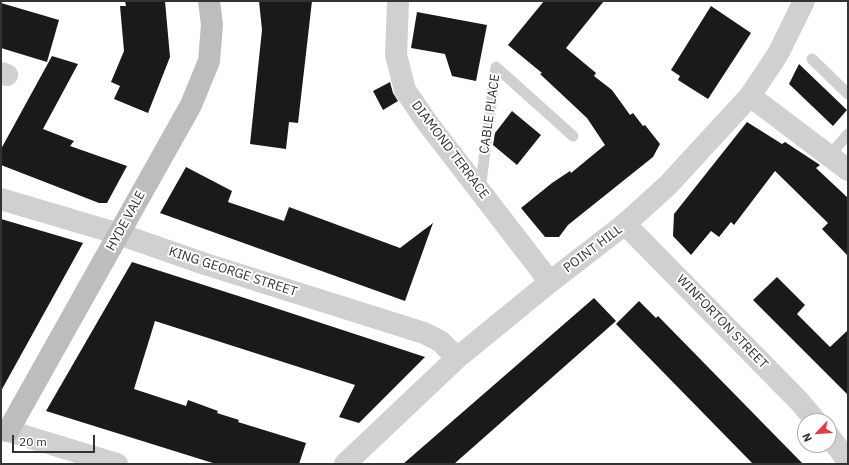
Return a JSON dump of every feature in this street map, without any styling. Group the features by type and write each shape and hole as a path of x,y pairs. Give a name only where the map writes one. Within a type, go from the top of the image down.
{"main road":[{"name":"HYDE VALE","path":"4,430 119,234 192,105 209,61 212,25 209,1"}],"street":[{"name":"DIAMOND TERRACE","path":"398,1 396,55 405,90 426,121 550,282"},
{"name":"POINT HILL","path":"345,464 457,358 550,282 625,224 668,185 750,96 778,54 804,1"},
{"path":"750,96 848,170"},
{"name":"KING GEORGE STREET","path":"1,199 119,234 205,264 424,333 440,341 457,358"},
{"name":"WINFORTON STREET","path":"625,224 809,413"},
{"path":"4,430 117,464"},
{"path":"837,447 848,461"}],"lane":[{"path":"812,59 848,94"},
{"name":"CABLE PLACE","path":"480,190 496,67 573,136"},
{"path":"830,155 848,134"}],"building":[{"path":"125,1 165,1 170,57 148,113 114,99 120,86 111,82 124,51 120,6 126,6"},
{"path":"259,1 312,1 298,123 289,122 286,149 250,144 262,30"},
{"path":"544,1 604,1 566,48 596,73 594,76 612,90 630,115 633,113 660,144 653,157 568,225 559,237 545,237 521,208 552,183 570,171 571,173 605,145 587,118 540,74 542,73 508,45"},
{"path":"1,3 59,20 47,62 1,48"},
{"path":"711,6 751,33 708,99 678,80 680,76 671,70"},
{"path":"417,12 487,25 476,81 452,76 445,54 411,48"},
{"path":"52,56 78,64 43,129 74,141 70,146 127,166 107,203 99,203 1,165 1,149"},
{"path":"799,64 847,110 833,126 789,84"},
{"path":"390,82 393,93 398,101 383,110 373,91"},
{"path":"512,111 541,135 517,165 493,145 495,133"},
{"path":"747,122 782,144 785,142 820,165 816,168 848,198 848,256 822,229 828,223 775,171 734,225 731,222 719,237 711,231 691,255 673,236 674,214"},
{"path":"186,167 232,191 228,202 284,221 289,207 400,248 433,223 405,301 160,213"},
{"path":"1,219 83,243 1,391"},
{"path":"132,262 425,357 359,423 339,417 355,385 155,321 134,389 186,406 188,400 218,411 217,413 239,420 238,422 306,443 299,464 216,464 46,411"},
{"path":"777,277 805,305 797,314 830,347 848,330 848,395 753,300"},
{"path":"594,298 616,321 454,464 403,464"},
{"path":"639,301 656,318 658,316 803,464 753,464 616,324"}]}
